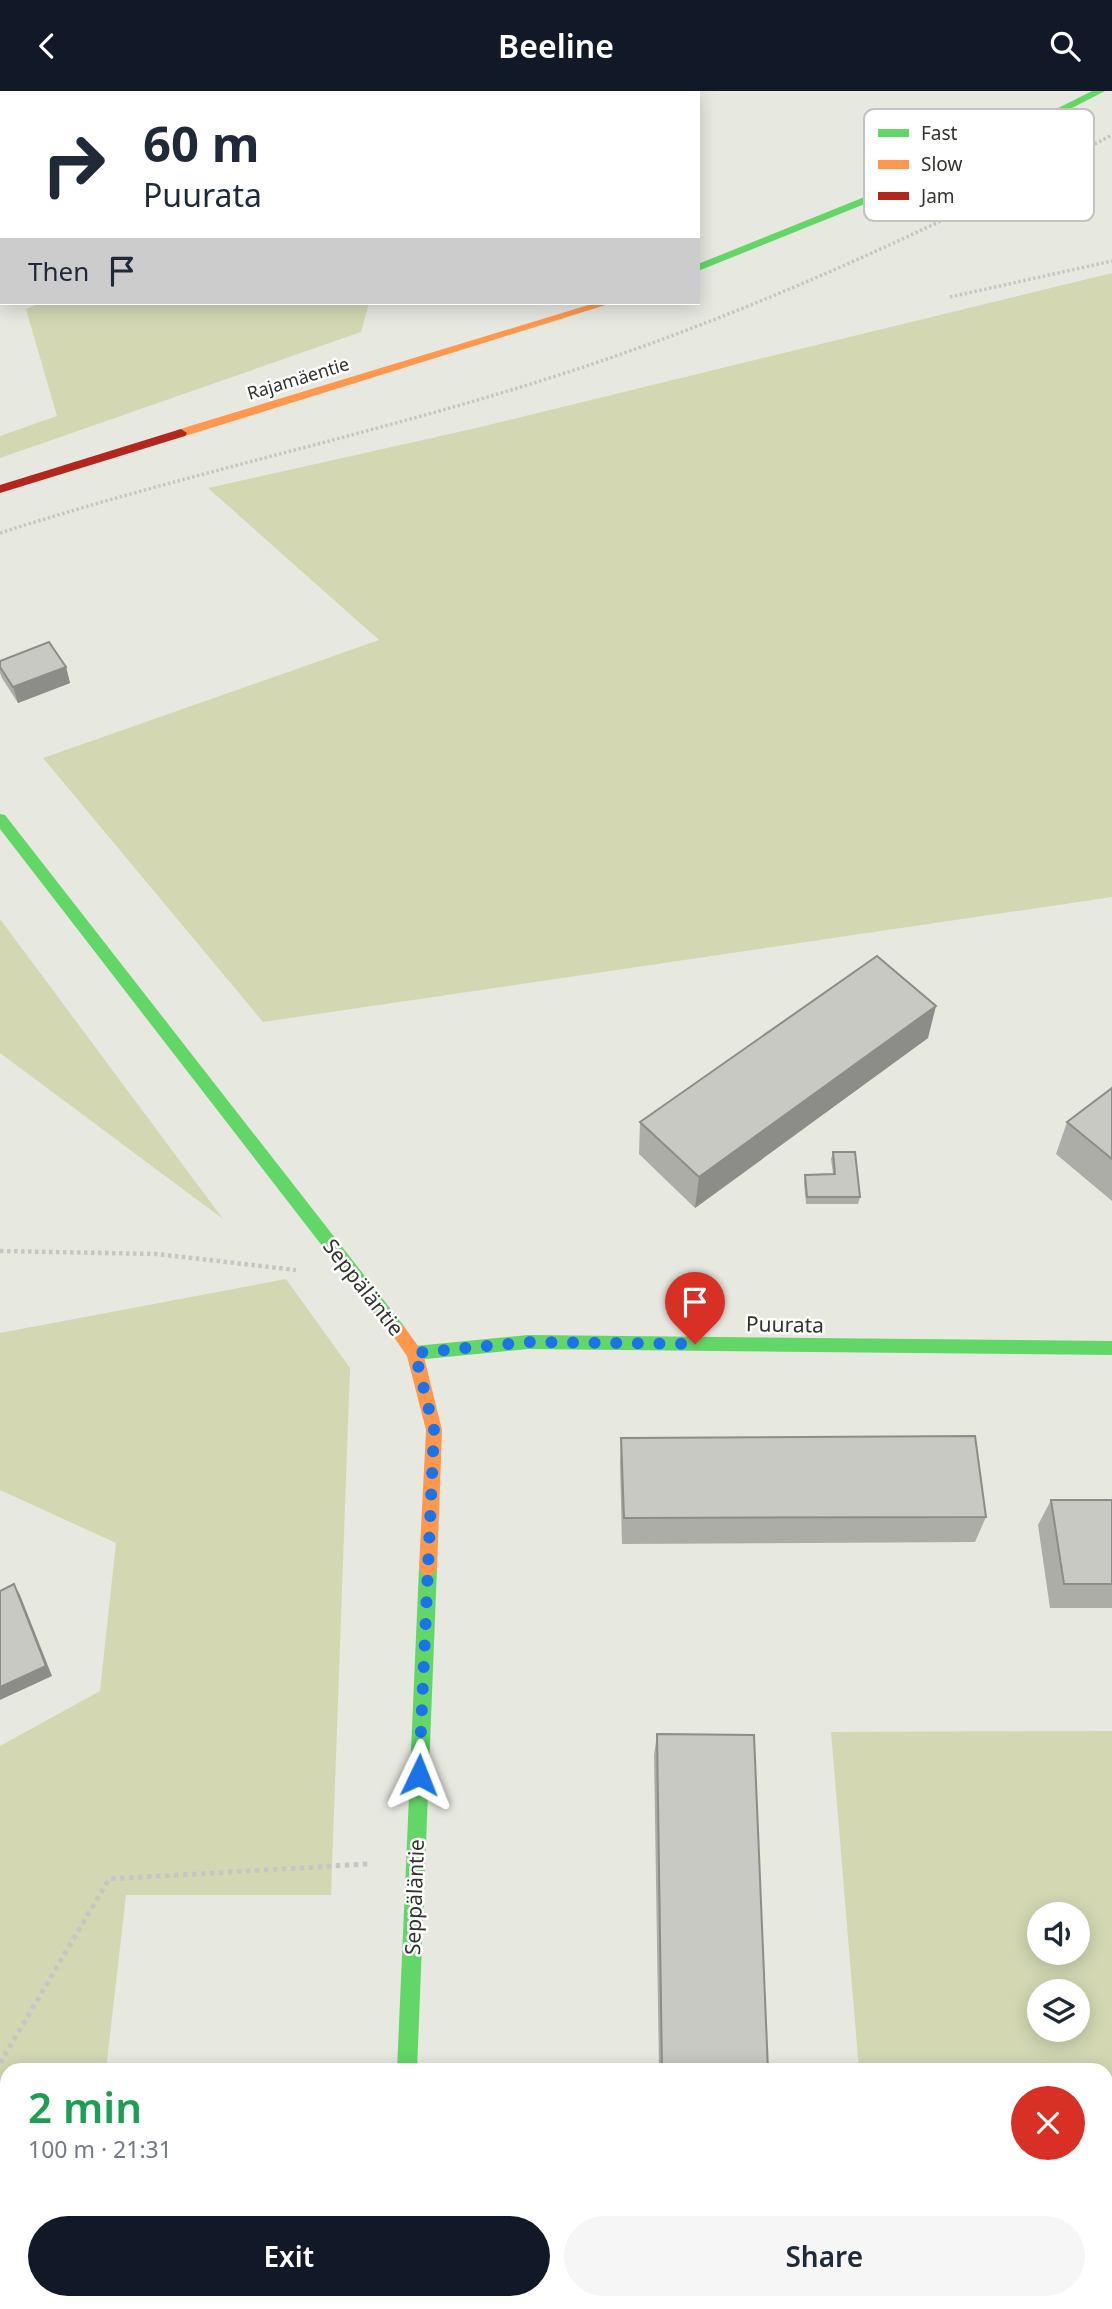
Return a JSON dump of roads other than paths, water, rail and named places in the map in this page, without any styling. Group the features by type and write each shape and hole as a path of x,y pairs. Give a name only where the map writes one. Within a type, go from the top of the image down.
{"street":[{"path":"1069,109 1100,91"},
{"path":"700,267 864,204"},
{"name":"Rajamäentie","path":"0,489 599,305"},
{"name":"Seppäläntie","path":"0,819 415,1353 434,1430 407,2063"},
{"name":"Puurata","path":"415,1353 528,1342 1112,1348"}]}
